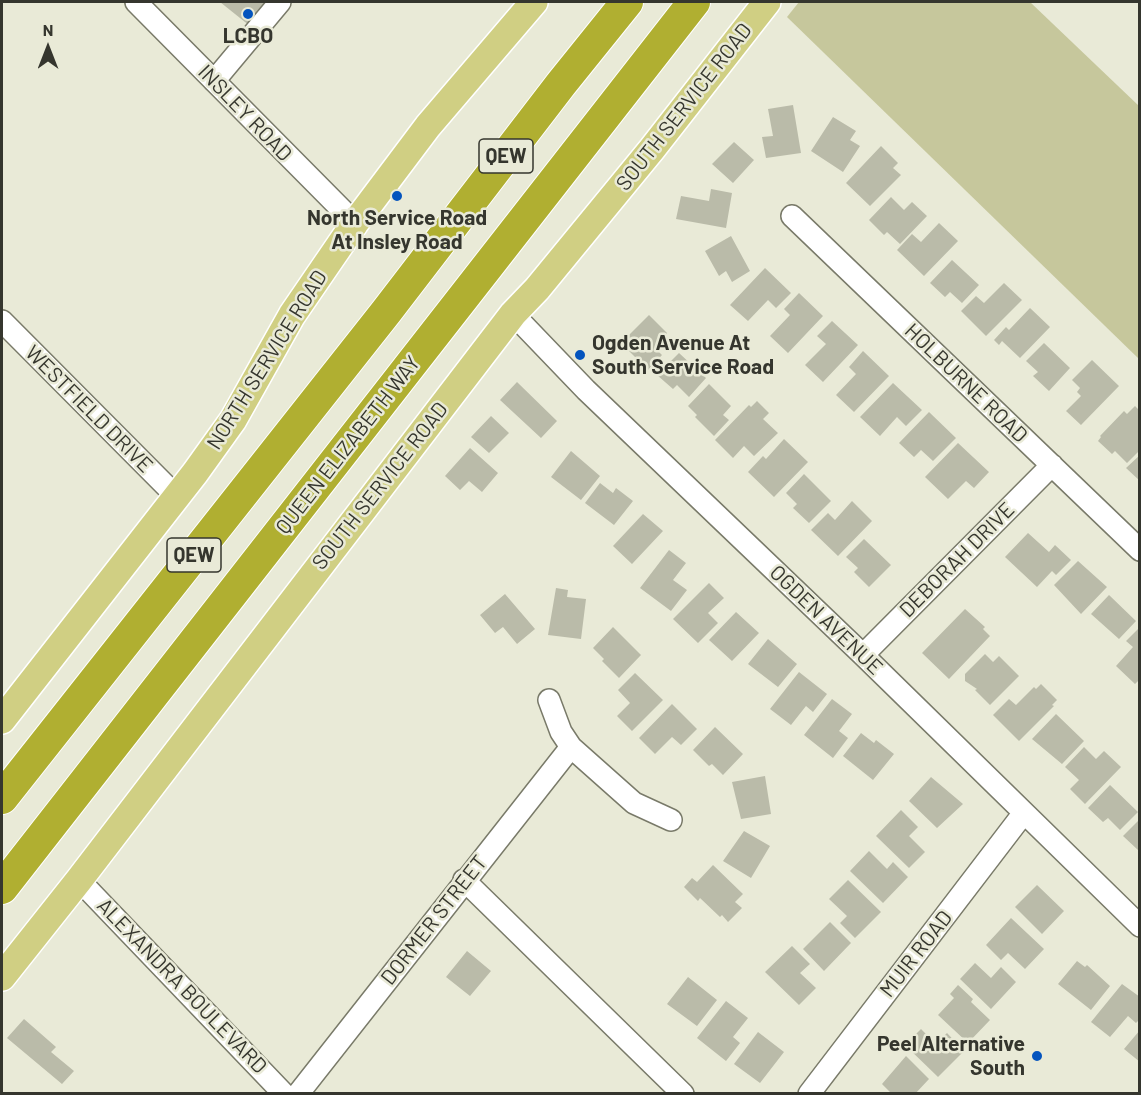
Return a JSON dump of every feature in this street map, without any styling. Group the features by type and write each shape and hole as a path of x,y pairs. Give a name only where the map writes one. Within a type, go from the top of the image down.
{"highway":[{"name":"QEW","path":"2,798 371,331 627,2"},
{"name":"QUEEN ELIZABETH WAY","path":"2,888 694,2"}],"main road":[{"name":"NORTH SERVICE ROAD","path":"2,720 195,473 233,420 292,315 355,223 428,126 534,2"},
{"name":"SOUTH SERVICE ROAD","path":"2,977 80,879 175,752 513,314 537,289 652,149 766,2"}],"street":[{"name":"INSLEY ROAD","path":"136,2 355,223"},
{"path":"214,81 280,2"},
{"name":"HOLBURNE ROAD","path":"792,216 1140,550"},
{"name":"OGDEN AVENUE","path":"513,314 595,398 863,655 1140,926"},
{"name":"WESTFIELD DRIVE","path":"2,321 176,496"},
{"name":"DEBORAH DRIVE","path":"863,655 1052,465"},
{"path":"549,700 561,732 571,747 634,802 671,820"},
{"name":"DORMER STREET","path":"298,1094 464,880 571,747"},
{"name":"MUIR ROAD","path":"808,1094 1023,814"},
{"name":"ALEXANDRA BOULEVARD","path":"80,879 284,1094"},
{"path":"464,880 683,1094"}],"green space":[{"path":"799,2 1030,2 1139,106 1139,359 787,17"}],"building":[{"name":"LCBO","path":"220,2 269,2 250,26"},
{"path":"793,105 801,153 766,158 762,137 773,136 768,109"},
{"path":"833,117 856,131 850,140 860,146 843,172 811,151"},
{"path":"734,142 754,160 733,183 712,164"},
{"path":"881,146 898,163 893,168 901,175 870,206 846,183"},
{"path":"711,189 732,193 726,228 676,219 681,196 709,201"},
{"path":"891,197 904,210 912,202 927,216 900,244 887,232 884,235 869,220"},
{"path":"939,223 958,241 924,276 897,250 912,234 921,242"},
{"path":"731,236 750,271 732,282 726,271 719,276 705,251"},
{"path":"952,260 979,285 962,303 950,292 945,297 930,283"},
{"path":"765,268 791,293 776,308 768,300 748,321 730,305"},
{"path":"1004,283 1022,300 986,336 961,311 976,296 984,303"},
{"path":"799,293 823,316 788,353 770,336 790,315 784,309"},
{"path":"1030,308 1050,327 1020,358 1002,341 999,345 994,340 1006,327 1009,330"},
{"path":"649,315 667,333 662,339 667,344 659,352 662,355 648,370 621,343"},
{"path":"832,321 858,345 823,382 805,365 826,344 817,336"},
{"path":"1044,343 1070,368 1049,391 1033,376 1038,372 1026,361"},
{"path":"863,351 889,376 854,412 836,395 856,374 849,367"},
{"path":"679,353 706,378 689,397 677,385 673,389 657,375"},
{"path":"1092,360 1119,386 1081,425 1066,411 1081,396 1077,392 1080,388 1072,380"},
{"path":"517,382 557,421 541,438 500,400"},
{"path":"893,383 922,410 906,426 897,417 880,436 860,417"},
{"path":"709,384 731,406 723,415 729,420 714,436 695,417 697,415 688,406"},
{"path":"757,401 769,413 763,419 778,433 754,456 744,446 733,458 715,440 749,405 751,407"},
{"path":"1135,406 1140,411 1138,425 1140,427 1140,450 1127,463 1115,451 1112,454 1098,441 1124,411 1127,414"},
{"path":"929,412 956,438 933,461 921,450 914,457 899,443"},
{"path":"491,416 509,433 489,453 471,437"},
{"path":"784,439 808,462 774,497 748,472 763,456 766,459"},
{"path":"958,443 989,472 974,488 966,481 948,499 925,477"},
{"path":"470,448 498,473 482,492 469,481 460,490 445,476"},
{"path":"571,451 600,476 581,500 551,477"},
{"path":"1140,455 1140,481 1126,468"},
{"path":"804,474 831,501 809,523 793,508 797,504 786,493"},
{"path":"600,483 613,493 616,488 633,501 614,525 585,503"},
{"path":"852,501 872,521 838,556 811,530 828,513 835,520"},
{"path":"643,514 663,531 632,564 613,546"},
{"path":"1028,533 1049,552 1055,545 1071,560 1056,575 1052,571 1037,587 1005,557"},
{"path":"864,539 891,565 869,587 854,572 858,568 846,557"},
{"path":"669,550 686,563 673,580 687,590 671,611 640,588"},
{"path":"1078,561 1107,587 1081,614 1054,585"},
{"path":"709,583 724,598 708,613 718,623 698,643 673,619"},
{"path":"556,588 568,590 567,597 586,599 581,639 548,635"},
{"path":"505,594 535,629 517,644 503,627 495,633 480,615"},
{"path":"1109,595 1136,621 1119,639 1091,614"},
{"path":"965,609 985,627 983,629 990,636 949,679 922,653"},
{"path":"736,612 759,633 732,661 709,640"},
{"path":"613,627 641,655 619,678 593,648"},
{"path":"1140,627 1140,679 1135,684 1116,666 1133,647 1126,641"},
{"path":"768,639 797,664 778,687 748,664"},
{"path":"985,654 993,662 999,656 1019,676 990,705 975,690 977,689 965,681 965,674"},
{"path":"799,672 827,694 813,712 806,706 791,725 770,709"},
{"path":"635,673 663,700 632,731 617,716 630,703 618,690"},
{"path":"1041,684 1057,700 1052,705 1054,706 1019,741 993,715 1009,699 1016,705 1034,687 1036,689"},
{"path":"832,699 852,714 839,731 848,738 833,758 804,735"},
{"path":"672,704 697,729 681,745 672,737 655,754 639,738"},
{"path":"1056,714 1084,741 1062,764 1032,739"},
{"path":"715,727 743,754 723,775 712,764 709,766 693,750"},
{"path":"861,733 874,743 876,740 894,754 873,780 843,756"},
{"path":"1084,747 1096,759 1104,751 1121,767 1085,804 1070,789 1079,780 1065,767"},
{"path":"765,776 771,814 741,819 732,782"},
{"path":"931,777 963,804 937,828 909,801"},
{"path":"1110,785 1138,812 1120,830 1108,818 1103,822 1088,808"},
{"path":"901,810 918,827 909,836 925,852 909,868 876,836"},
{"path":"1140,819 1140,848 1138,850 1123,836"},
{"path":"744,831 770,846 751,878 723,861"},
{"path":"869,851 887,869 893,862 908,877 883,903 850,871"},
{"path":"713,865 743,894 735,902 742,908 728,922 700,898 698,901 684,887 692,878 697,882"},
{"path":"848,880 881,912 855,938 840,923 847,916 829,899"},
{"path":"1037,885 1064,911 1042,934 1015,907"},
{"path":"1011,918 1044,949 1025,969 1008,953 1001,960 986,945"},
{"path":"830,922 851,943 824,971 803,949"},
{"path":"792,946 810,964 800,973 816,988 799,1005 765,972"},
{"path":"467,951 491,971 470,996 446,977"},
{"path":"1077,961 1085,967 1087,965 1110,986 1091,1010 1058,984"},
{"path":"975,963 991,978 1001,967 1016,982 991,1009 960,979"},
{"path":"688,977 717,1000 697,1026 667,1004"},
{"path":"1122,984 1140,997 1140,1019 1136,1023 1128,1016 1110,1037 1091,1022"},
{"path":"958,985 973,999 971,1002 990,1020 968,1043 938,1015 954,998 950,994"},
{"path":"726,1001 748,1018 733,1037 740,1043 726,1061 697,1038"},
{"path":"24,1019 56,1047 51,1052 74,1071 62,1084 7,1038"},
{"path":"921,1029 936,1044 947,1033 964,1051 938,1077 905,1045"},
{"path":"1140,1030 1140,1062 1124,1049"},
{"path":"758,1032 784,1052 760,1083 734,1064"},
{"path":"906,1056 929,1079 915,1094 892,1094 882,1084"}],"place":[{"name":"LCBO","path":"248,14"},
{"name":"North Service Road At Insley Road","path":"397,196"},
{"name":"Ogden Avenue At South Service Road","path":"580,355"},
{"name":"Peel Alternative South","path":"1037,1056"}]}
